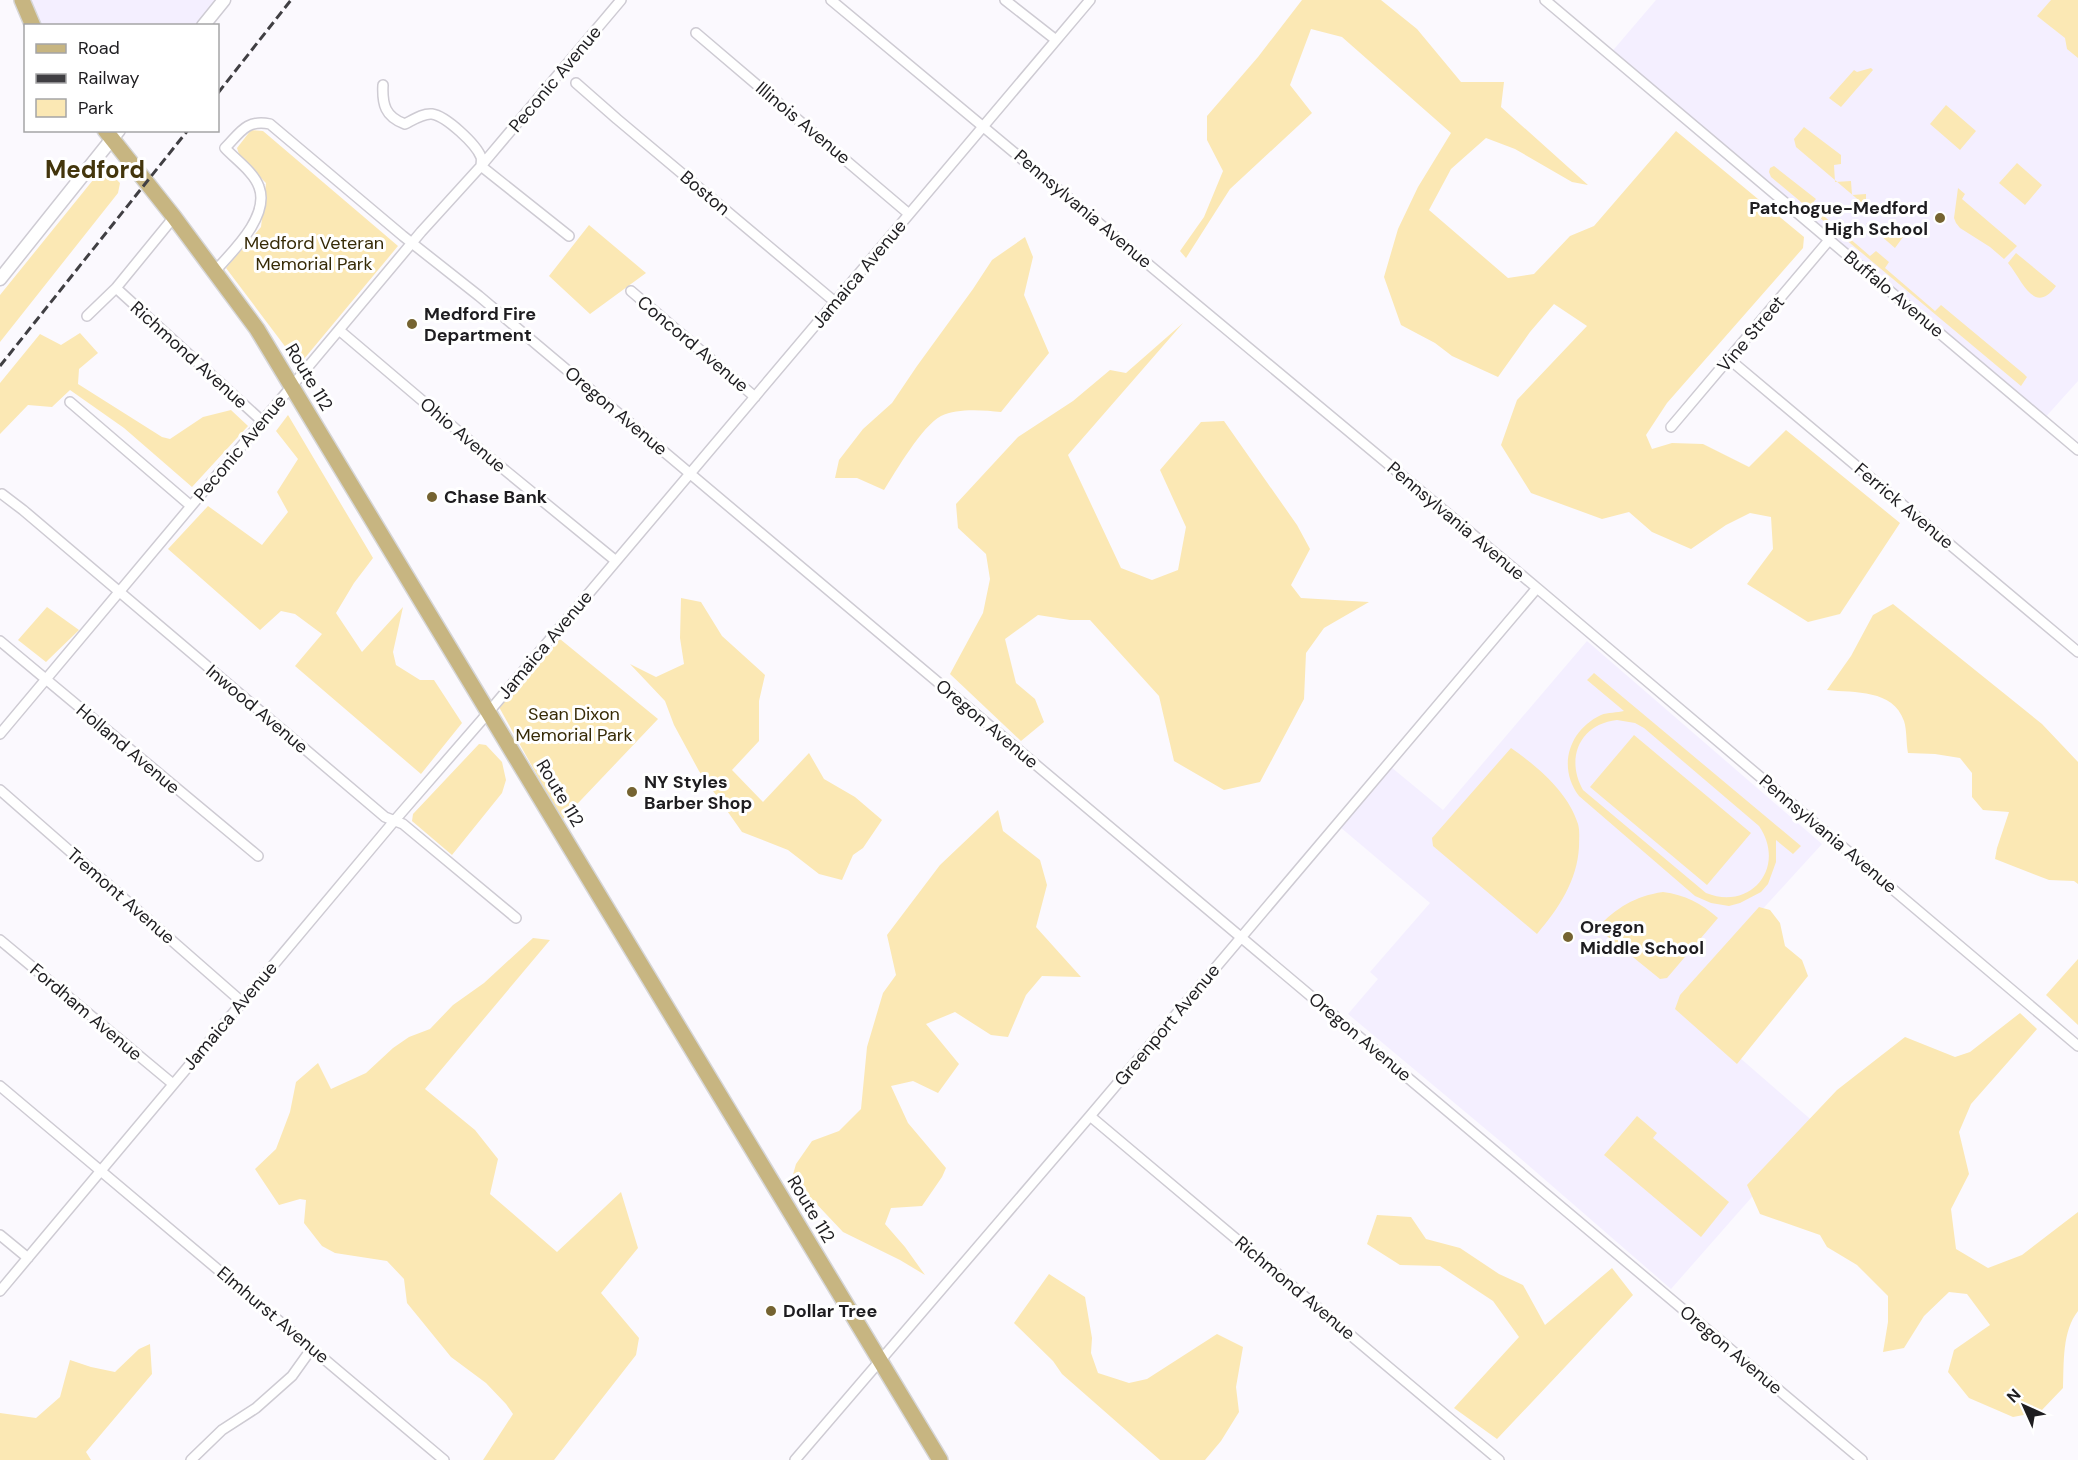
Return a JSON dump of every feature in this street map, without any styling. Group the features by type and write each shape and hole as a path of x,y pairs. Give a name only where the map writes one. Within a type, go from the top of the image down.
{"main road":[{"path":"22,0 32,24"},
{"name":"Route 112","path":"112,133 248,315 940,1460"}],"street":[{"path":"205,24 224,0"},
{"name":"Peconic Avenue","path":"0,734 445,203 481,166 621,0"},
{"name":"Pennsylvania Avenue","path":"831,0 1537,588 2078,1046"},
{"path":"1005,0 1056,40"},
{"name":"Jamaica Avenue","path":"0,1291 394,820 1090,0"},
{"name":"Buffalo Avenue","path":"1545,0 2078,450"},
{"name":"Illinois Avenue","path":"696,33 909,214"},
{"name":"Boston","path":"576,83 835,302"},
{"path":"383,85 382,100 386,111 398,121 405,124 421,116 432,114 445,119 460,130 474,148 480,157 481,166 569,236"},
{"name":"Oregon Avenue","path":"215,271 251,228 261,208 259,187 225,148 247,125 258,122 270,124 479,296 1862,1460"},
{"path":"0,279 112,133"},
{"path":"87,316 116,288 174,217"},
{"name":"Vine Street","path":"1671,427 1830,239"},
{"name":"Richmond Avenue","path":"116,288 262,421"},
{"name":"Concord Avenue","path":"631,291 755,396"},
{"name":"Ohio Avenue","path":"339,330 616,561"},
{"name":"Ferrick Avenue","path":"1729,359 2078,652"},
{"path":"70,402 191,506"},
{"name":"Inwood Avenue","path":"2,495 23,510 386,817 403,824 516,918"},
{"name":"Greenport Avenue","path":"795,1460 1537,588"},
{"name":"Holland Avenue","path":"0,641 258,856"},
{"name":"Tremont Avenue","path":"0,790 242,1002"},
{"name":"Fordham Avenue","path":"0,940 173,1084"},
{"name":"Elmhurst Avenue","path":"0,1086 444,1460"},
{"name":"Richmond Avenue","path":"1090,1116 1499,1460"},
{"path":"0,1235 28,1258"},
{"path":"191,1460 222,1430 256,1408 292,1376 312,1348"}],"shaded area":[{"path":"23,0 224,0 205,24 35,24"},
{"name":"Patchogue-Medford High School","path":"1656,0 2078,0 2078,381 2043,420 1609,55"},
{"name":"Oregon Middle School","path":"1587,641 1822,844 1677,1003 1816,1124 1671,1289 1506,1146 1348,1014 1378,979 1370,972 1430,903 1340,827 1391,767 1443,810"}],"green space":[{"path":"1302,0 1381,0 1417,29 1461,82 1504,82 1501,107 1588,185 1572,182 1515,149 1486,138 1451,169 1429,210 1508,278 1534,274 1570,236 1594,226 1676,131 1804,237 1803,248 1667,403 1646,435 1652,449 1672,443 1703,444 1749,467 1786,430 1900,523 1840,614 1808,622 1747,584 1773,549 1771,517 1750,513 1726,525 1691,549 1652,532 1629,512 1602,519 1531,493 1501,445 1517,400 1587,326 1554,304 1530,332 1498,377 1452,356 1435,343 1401,325 1384,277 1398,229 1418,187 1451,133 1342,37 1311,29 1290,85 1312,113 1230,189 1186,258 1180,251 1204,217 1223,171 1207,140 1207,116 1258,57"},
{"path":"2051,0 2078,0 2078,58 2067,49 2065,38 2037,16"},
{"path":"1871,68 1873,70 1841,107 1829,98 1854,70 1857,72"},
{"path":"1946,105 1976,131 1960,150 1930,124"},
{"path":"1804,127 1841,155 1841,164 1834,165 1835,180 1796,147 1794,139"},
{"name":"Medford Veteran Memorial Park","path":"251,130 263,131 398,246 299,365 226,268 261,227 266,183 240,157 237,148"},
{"path":"2017,163 2042,185 2025,205 1999,183"},
{"path":"1774,166 1816,199 1811,205 1870,256 1876,251 1889,262 1885,268 1935,311 1941,305 2024,374 2027,377 2021,386 1771,177 1770,168"},
{"path":"102,176 113,176 120,183 118,193 0,342 0,295 93,180"},
{"path":"1851,181 1852,194 1837,182"},
{"path":"1958,188 1965,194 1962,199 2017,246 2004,259 1956,223 1954,218"},
{"path":"1866,194 1866,204 1862,203 1853,195"},
{"path":"1866,223 1903,237 1895,248"},
{"path":"589,225 646,273 590,314 549,276"},
{"path":"1025,237 1033,257 1024,295 1049,353 1001,412 978,410 947,413 934,421 910,450 884,490 857,478 835,478 839,460 863,429 892,403 992,260"},
{"path":"2016,253 2056,286 2048,294 2041,298 2035,297 2024,286 2008,263"},
{"path":"1183,323 1068,455 1121,568 1152,580 1178,570 1186,527 1160,470 1201,422 1224,421 1297,525 1310,549 1291,585 1301,598 1369,602 1324,628 1306,653 1304,699 1260,782 1224,790 1174,761 1159,696 1090,620 1070,620 1038,615 1005,639 1016,683 1035,699 1044,722 1021,741 950,674 983,613 990,579 986,554 958,528 956,504 1018,437 1073,401 1110,370 1126,373"},
{"path":"80,333 98,353 79,369 78,384 162,437 170,439 203,417 231,410 248,426 192,487 124,428 70,390 52,407 28,405 0,434 0,383 40,334 61,345"},
{"path":"288,415 373,558 354,583 336,613 362,652 403,607 393,652 396,665 420,680 434,680 462,723 421,774 295,666 322,634 295,614 281,611 260,630 168,549 208,506 262,545 288,512 277,492 298,459 276,431"},
{"path":"681,598 701,602 722,636 765,675 759,701 759,741 732,770 763,802 809,753 824,779 855,797 882,820 863,848 853,855 842,880 819,874 788,850 742,832 699,771 674,725 665,701 630,664 656,677 684,664 680,638"},
{"path":"1893,604 2042,724 2078,762 2078,884 2074,881 2049,880 1995,859 2009,812 1983,810 1972,797 1972,773 1960,758 1908,753 1904,721 1899,711 1891,703 1872,695 1827,690 1851,656 1873,615"},
{"path":"47,607 79,630 46,662 18,640"},
{"name":"Sean Dixon Memorial Park","path":"560,639 658,719 562,820 499,707"},
{"path":"1594,673 1801,846 1793,854 1776,840 1776,862 1768,884 1761,892 1729,906 1711,903 1695,896 1579,796 1572,785 1568,762 1574,740 1581,730 1601,715 1624,711 1587,680","holes":["1617,720 1635,723 1644,728 1759,826 1767,841 1769,856 1760,882 1750,891 1737,896 1722,897 1706,893 1583,790 1578,778 1576,755 1585,735 1604,723"]},
{"path":"1634,735 1751,833 1707,885 1590,787"},
{"path":"479,744 486,745 502,762 506,780 502,793 452,855 412,821 413,814"},
{"path":"1511,748 1531,763 1559,791 1567,801 1579,827 1578,859 1571,883 1553,914 1537,934 1433,846 1432,838"},
{"path":"998,810 1003,831 1040,860 1047,885 1036,927 1081,977 1042,976 1026,995 1008,1037 991,1035 955,1012 926,1024 959,1064 938,1093 913,1081 891,1086 908,1123 946,1168 922,1206 891,1208 885,1224 925,1275 843,1232 792,1178 796,1164 812,1141 839,1131 861,1109 867,1047 883,993 896,975 887,935 940,865"},
{"path":"1663,892 1692,900 1718,918 1667,978 1660,979 1597,928 1611,914 1627,904 1644,896"},
{"path":"1759,907 1770,910 1780,923 1785,946 1802,960 1808,976 1737,1064 1675,1009 1680,995"},
{"path":"533,938 550,940 425,1089 475,1130 498,1159 490,1194 557,1252 621,1192 638,1248 601,1293 639,1338 636,1355 554,1460 483,1460 513,1414 506,1404 486,1383 451,1357 407,1303 404,1279 387,1261 335,1253 322,1246 304,1223 306,1200 300,1199 279,1205 255,1169 276,1149 290,1112 296,1082 318,1063 331,1089 366,1073 393,1048 409,1037 430,1029 453,1005 484,983"},
{"path":"2078,959 2078,1025 2046,995"},
{"path":"2020,1013 2037,1029 1971,1104 1959,1132 1969,1174 1951,1209 1956,1249 1988,1268 2022,1255 2078,1212 2078,1311 2066,1338 2063,1388 2040,1412 2013,1417 1969,1398 1948,1372 1954,1350 1990,1325 1967,1294 1949,1292 1924,1316 1904,1348 1883,1352 1888,1322 1888,1296 1857,1265 1827,1247 1820,1235 1760,1214 1747,1185 1837,1090 1905,1037 1955,1057 1970,1052"},
{"path":"1637,1116 1657,1133 1653,1138 1729,1202 1701,1237 1604,1155"},
{"path":"1377,1215 1411,1217 1426,1239 1460,1248 1499,1274 1523,1285 1545,1325 1612,1268 1633,1295 1497,1439 1454,1408 1519,1337 1493,1301 1440,1266 1400,1265 1367,1244"},
{"path":"1049,1274 1085,1297 1092,1338 1091,1353 1098,1373 1129,1383 1147,1379 1217,1334 1243,1347 1236,1387 1239,1412 1221,1441 1205,1460 1160,1460 1062,1374 1053,1361 1014,1323"},
{"path":"150,1344 152,1374 86,1452 91,1460 0,1460 0,1413 36,1418 60,1397 70,1360 115,1372 139,1349"}],"railway":[{"path":"219,92 291,0"},
{"path":"0,366 186,132"}],"place":[{"name":"Patchogue-Medford High School","path":"1940,218"},
{"name":"Medford Fire Department","path":"412,324"},
{"name":"Chase Bank","path":"432,497"},
{"name":"NY Styles Barber Shop","path":"632,792"},
{"name":"Oregon Middle School","path":"1568,937"},
{"name":"Dollar Tree","path":"771,1311"}],"district":[{"name":"Medford","path":"95,170"}]}
